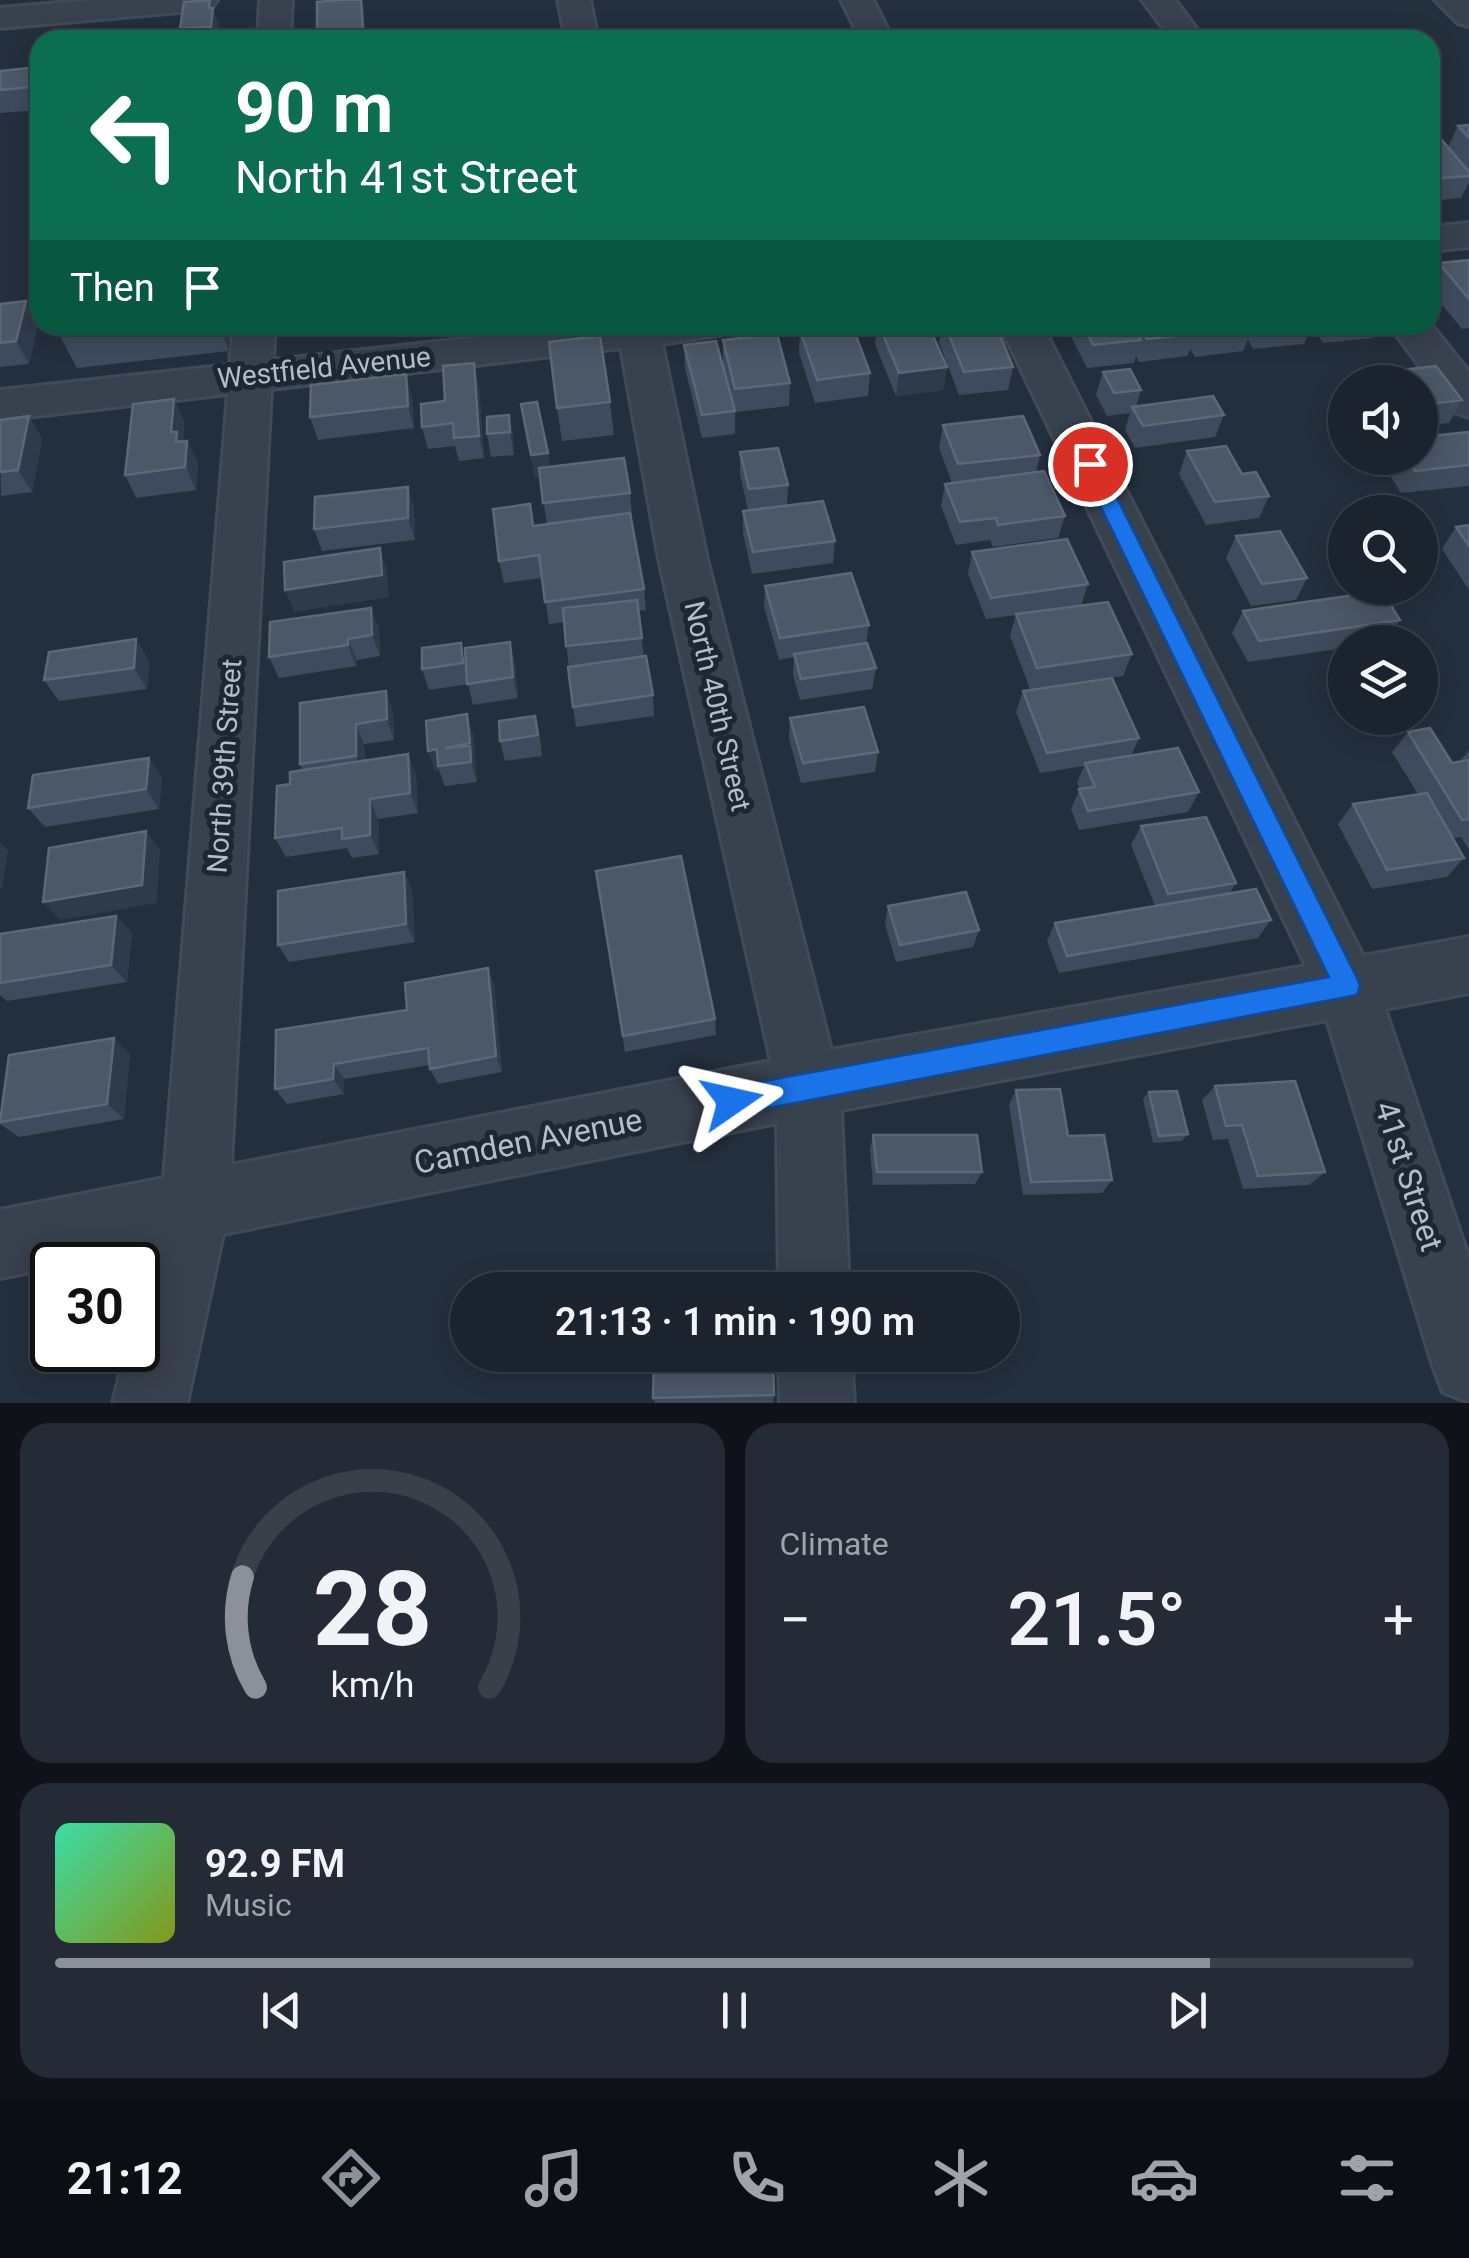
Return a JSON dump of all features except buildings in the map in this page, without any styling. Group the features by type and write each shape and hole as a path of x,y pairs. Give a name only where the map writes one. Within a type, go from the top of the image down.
{"street":[{"path":"0,18 201,0"},
{"path":"274,30 276,0"},
{"path":"574,0 580,30"},
{"path":"857,0 872,30"},
{"path":"1158,0 1181,30"},
{"path":"1452,0 1469,16"},
{"path":"1440,238 1469,234"},
{"name":"Westfield Avenue","path":"0,405 252,350 528,335"},
{"name":"North 40th Street","path":"639,335 684,559 808,1085 813,1272"},
{"name":"41st Street","path":"1026,335 1347,986 1469,1366"},
{"path":"1418,335 1469,402"},
{"name":"North 39th Street","path":"150,1403 195,1208 252,350"},
{"name":"Camden Avenue","path":"0,1244 808,1085 1469,964"},
{"path":"816,1372 817,1403"}],"route":[{"path":"732,1101 1347,986 1090,464"}]}
